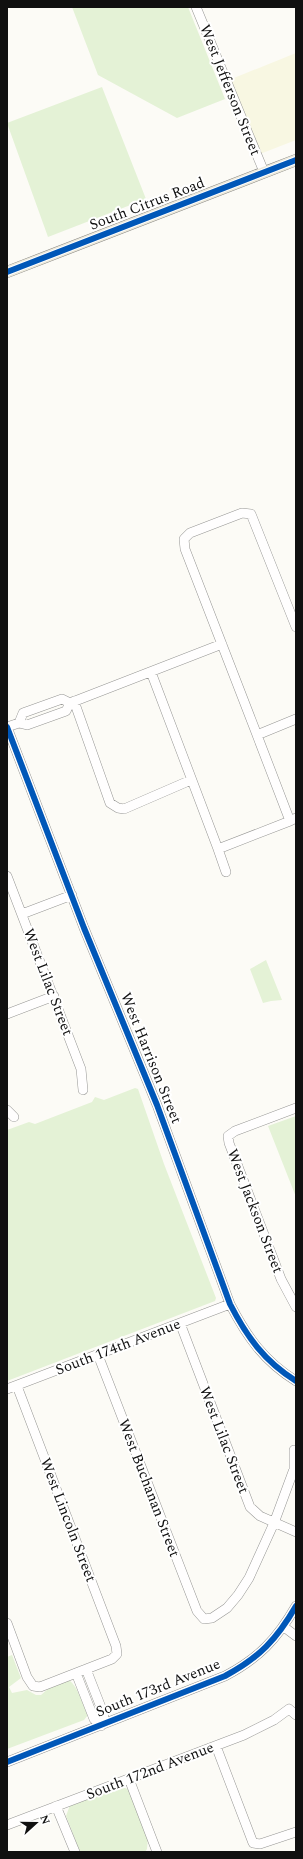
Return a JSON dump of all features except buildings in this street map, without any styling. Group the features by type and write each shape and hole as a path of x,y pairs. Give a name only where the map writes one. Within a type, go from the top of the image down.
{"main road":[{"name":"South Citrus Road","path":"7,272 296,160"}],"street":[{"name":"West Jefferson Street","path":"196,7 264,172"},
{"path":"218,849 293,820 256,734 185,549 184,539 190,533 242,513 251,514 296,627"},
{"path":"7,727 19,723 26,725 66,711 72,702 222,644"},
{"path":"151,672 226,872"},
{"path":"19,723 23,713 62,699 72,702"},
{"path":"72,702 110,803 118,808 124,809 191,780"},
{"path":"256,734 296,719"},
{"name":"West Harrison Street","path":"7,727 72,895 157,1105 230,1304 246,1333 265,1357 281,1372 296,1381"},
{"name":"West Lilac Street","path":"7,876 81,1070 83,1090"},
{"path":"22,914 72,895"},
{"path":"7,1014 54,996"},
{"name":"West Jackson Street","path":"296,1108 228,1136 229,1143 281,1279 296,1307"},
{"name":"South 174th Avenue","path":"7,1390 230,1304"},
{"name":"West Lilac Street","path":"180,1323 250,1507 260,1516 296,1532"},
{"name":"West Buchanan Street","path":"98,1355 197,1611 204,1619 212,1618 227,1608 238,1595 249,1578 274,1523"},
{"name":"West Lincoln Street","path":"17,1386 117,1654 112,1659 86,1669"},
{"path":"274,1523 294,1469 294,1450"},
{"name":"South 173rd Avenue","path":"7,1762 102,1726 225,1676 243,1666 260,1653 284,1627 296,1606"},
{"path":"7,1623 27,1677 33,1686 40,1687 86,1669 104,1715 102,1726"},
{"path":"284,1627 296,1636"},
{"path":"76,1673 94,1719 102,1726"},
{"name":"South 172nd Avenue","path":"7,1825 216,1746 261,1728 293,1712"},
{"path":"216,1746 253,1843 260,1844 296,1832"},
{"path":"129,1779 157,1852"},
{"path":"56,1806 75,1852"}],"green space":[{"path":"72,7 188,7 225,99 177,118 98,75"},
{"path":"296,53 296,140 260,154 229,80"},
{"path":"102,87 146,199 48,237 7,123"},
{"path":"266,960 282,1000 263,1003 250,969"},
{"path":"135,1088 138,1089 164,1164 216,1298 215,1301 7,1381 7,1130 29,1122 35,1124 92,1102 95,1097 104,1100"},
{"path":"296,1116 296,1197 268,1126"},
{"path":"12,1655 21,1678 9,1687 12,1693 27,1690 36,1695 41,1695 49,1688 69,1680 78,1692 88,1715 84,1720 7,1749 7,1657"},
{"path":"120,1786 130,1790 148,1838 147,1849 145,1852 80,1852 66,1816 70,1805"}],"cycle path":[{"path":"7,272 296,160"},
{"path":"7,727 84,928 157,1105 230,1304 243,1327 257,1347 275,1365 296,1381"},
{"path":"7,1762 225,1676 248,1662 266,1647 282,1628 296,1606"}]}
